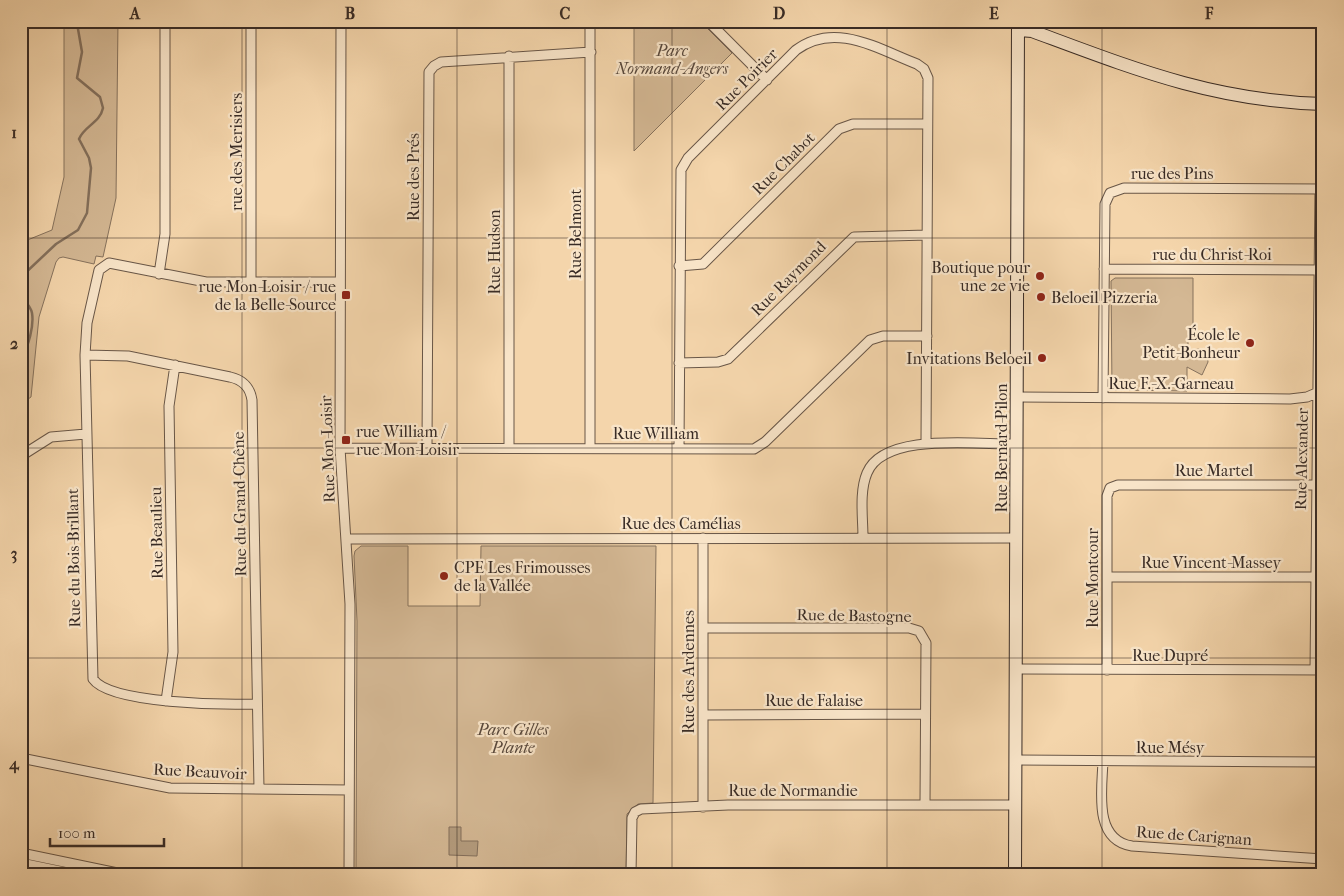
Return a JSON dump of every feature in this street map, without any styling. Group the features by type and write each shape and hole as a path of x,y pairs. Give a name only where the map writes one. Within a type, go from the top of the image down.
{"main road":[{"path":"1018,25 1150,74 1196,88 1252,98 1323,104"},
{"name":"Rue Bernard-Pilon","path":"1015,875 1018,25"}],"street":[{"path":"165,21 165,234 159,274 206,282 340,282"},
{"name":"rue des Merisiers","path":"251,21 252,282"},
{"name":"Rue Mon-Loisir","path":"341,21 340,448 350,620 349,875"},
{"name":"Rue Belmont","path":"590,21 590,448"},
{"path":"708,21 767,80"},
{"name":"Rue Poirier","path":"679,448 679,177 682,166 767,80 805,45 823,38 848,38 924,69 928,78 926,444"},
{"name":"Rue des Prés","path":"427,448 428,75 434,66 440,62 591,52"},
{"name":"Rue Hudson","path":"508,56 509,448"},
{"name":"Rue Chabot","path":"679,266 703,264 843,127 853,124 927,124"},
{"name":"rue des Pins","path":"1102,398 1105,202 1108,194 1116,189 1321,189"},
{"name":"Rue Alexander","path":"1319,670 1315,577 1320,391 1321,189"},
{"name":"Rue Raymond","path":"679,363 718,362 728,359 851,238 865,235 927,235"},
{"name":"Rue du Bois-Brillant","path":"159,274 109,263 100,267 87,323 84,355 92,676 103,688 166,701 194,704 257,704"},
{"name":"rue du Christ-Roi","path":"1104,269 1320,270"},
{"name":"Rue William","path":"340,448 751,449 759,447 870,340 880,336 927,336"},
{"name":"Rue du Grand-Chêne","path":"84,355 118,355 175,365 236,379 246,386 252,397 259,789"},
{"name":"Rue Beaulieu","path":"166,701 173,658 169,406 175,365"},
{"name":"Rue F.-X.-Garneau","path":"1018,397 1290,399 1320,391"},
{"path":"21,456 51,437 86,434"},
{"path":"863,538 864,486 871,466 879,457 890,451 926,444 1017,444"},
{"name":"Rue Martel","path":"1112,487 1118,485 1316,485"},
{"name":"Rue Montcour","path":"1107,670 1107,496 1112,487"},
{"name":"Rue des Ardennes","path":"702,806 703,538"},
{"name":"Rue des Camélias","path":"346,539 1017,538"},
{"name":"Rue Vincent-Massey","path":"1107,577 1315,577"},
{"name":"Rue de Bastogne","path":"703,628 915,629 922,634 925,641 925,804"},
{"name":"Rue Dupré","path":"1017,669 1319,670"},
{"name":"Rue de Falaise","path":"703,715 926,714"},
{"name":"Rue Beauvoir","path":"21,758 163,787 349,790"},
{"name":"Rue Mésy","path":"1016,760 1323,762"},
{"name":"Rue de Carignan","path":"1103,762 1104,821 1110,834 1122,843 1132,846 1323,859"},
{"name":"Rue de Normandie","path":"632,875 632,818 635,812 644,808 925,804 1016,805"},
{"path":"21,853 127,875"},
{"path":"21,864 79,875"},
{"path":"256,875 315,875"}],"green space":[{"path":"64,21 118,21 116,198 103,257 96,256 94,264 63,257 59,258 56,262 39,317 31,397 21,404 21,240 25,241 52,230 64,177"},
{"name":"Parc Normand-Angers","path":"634,21 700,21 732,53 634,151"},
{"path":"1115,278 1193,278 1193,335 1188,335 1188,351 1199,349 1207,355 1208,362 1202,375 1187,367 1187,391 1112,390 1111,281"},
{"name":"Parc Gilles Plante","path":"361,546 408,546 408,606 480,606 481,546 656,546 653,803 638,804 627,814 626,875 359,875 356,868 357,621 354,556 355,551"}],"shaded area":[{"path":"449,827 461,827 461,841 478,841 477,856 449,855"}],"waterway":[{"path":"21,277 56,244 78,230 87,213 91,168 89,158 79,139 84,131 99,117 103,108 100,97 77,78 82,52 78,29 80,21"},
{"path":"21,296 28,304 32,313 32,330 29,342 21,356"}],"place":[{"name":"Boutique pour une 2e vie","path":"1040,276"},
{"name":"rue Mon-Loisir / rue de la Belle-Source","path":"346,295"},
{"name":"Beloeil Pizzeria","path":"1041,297"},
{"name":"École le Petit-Bonheur","path":"1250,343"},
{"name":"Invitations Beloeil","path":"1042,358"},
{"name":"rue William / rue Mon-Loisir","path":"346,440"},
{"name":"CPE Les Frimousses de la Vallée","path":"444,576"}]}
